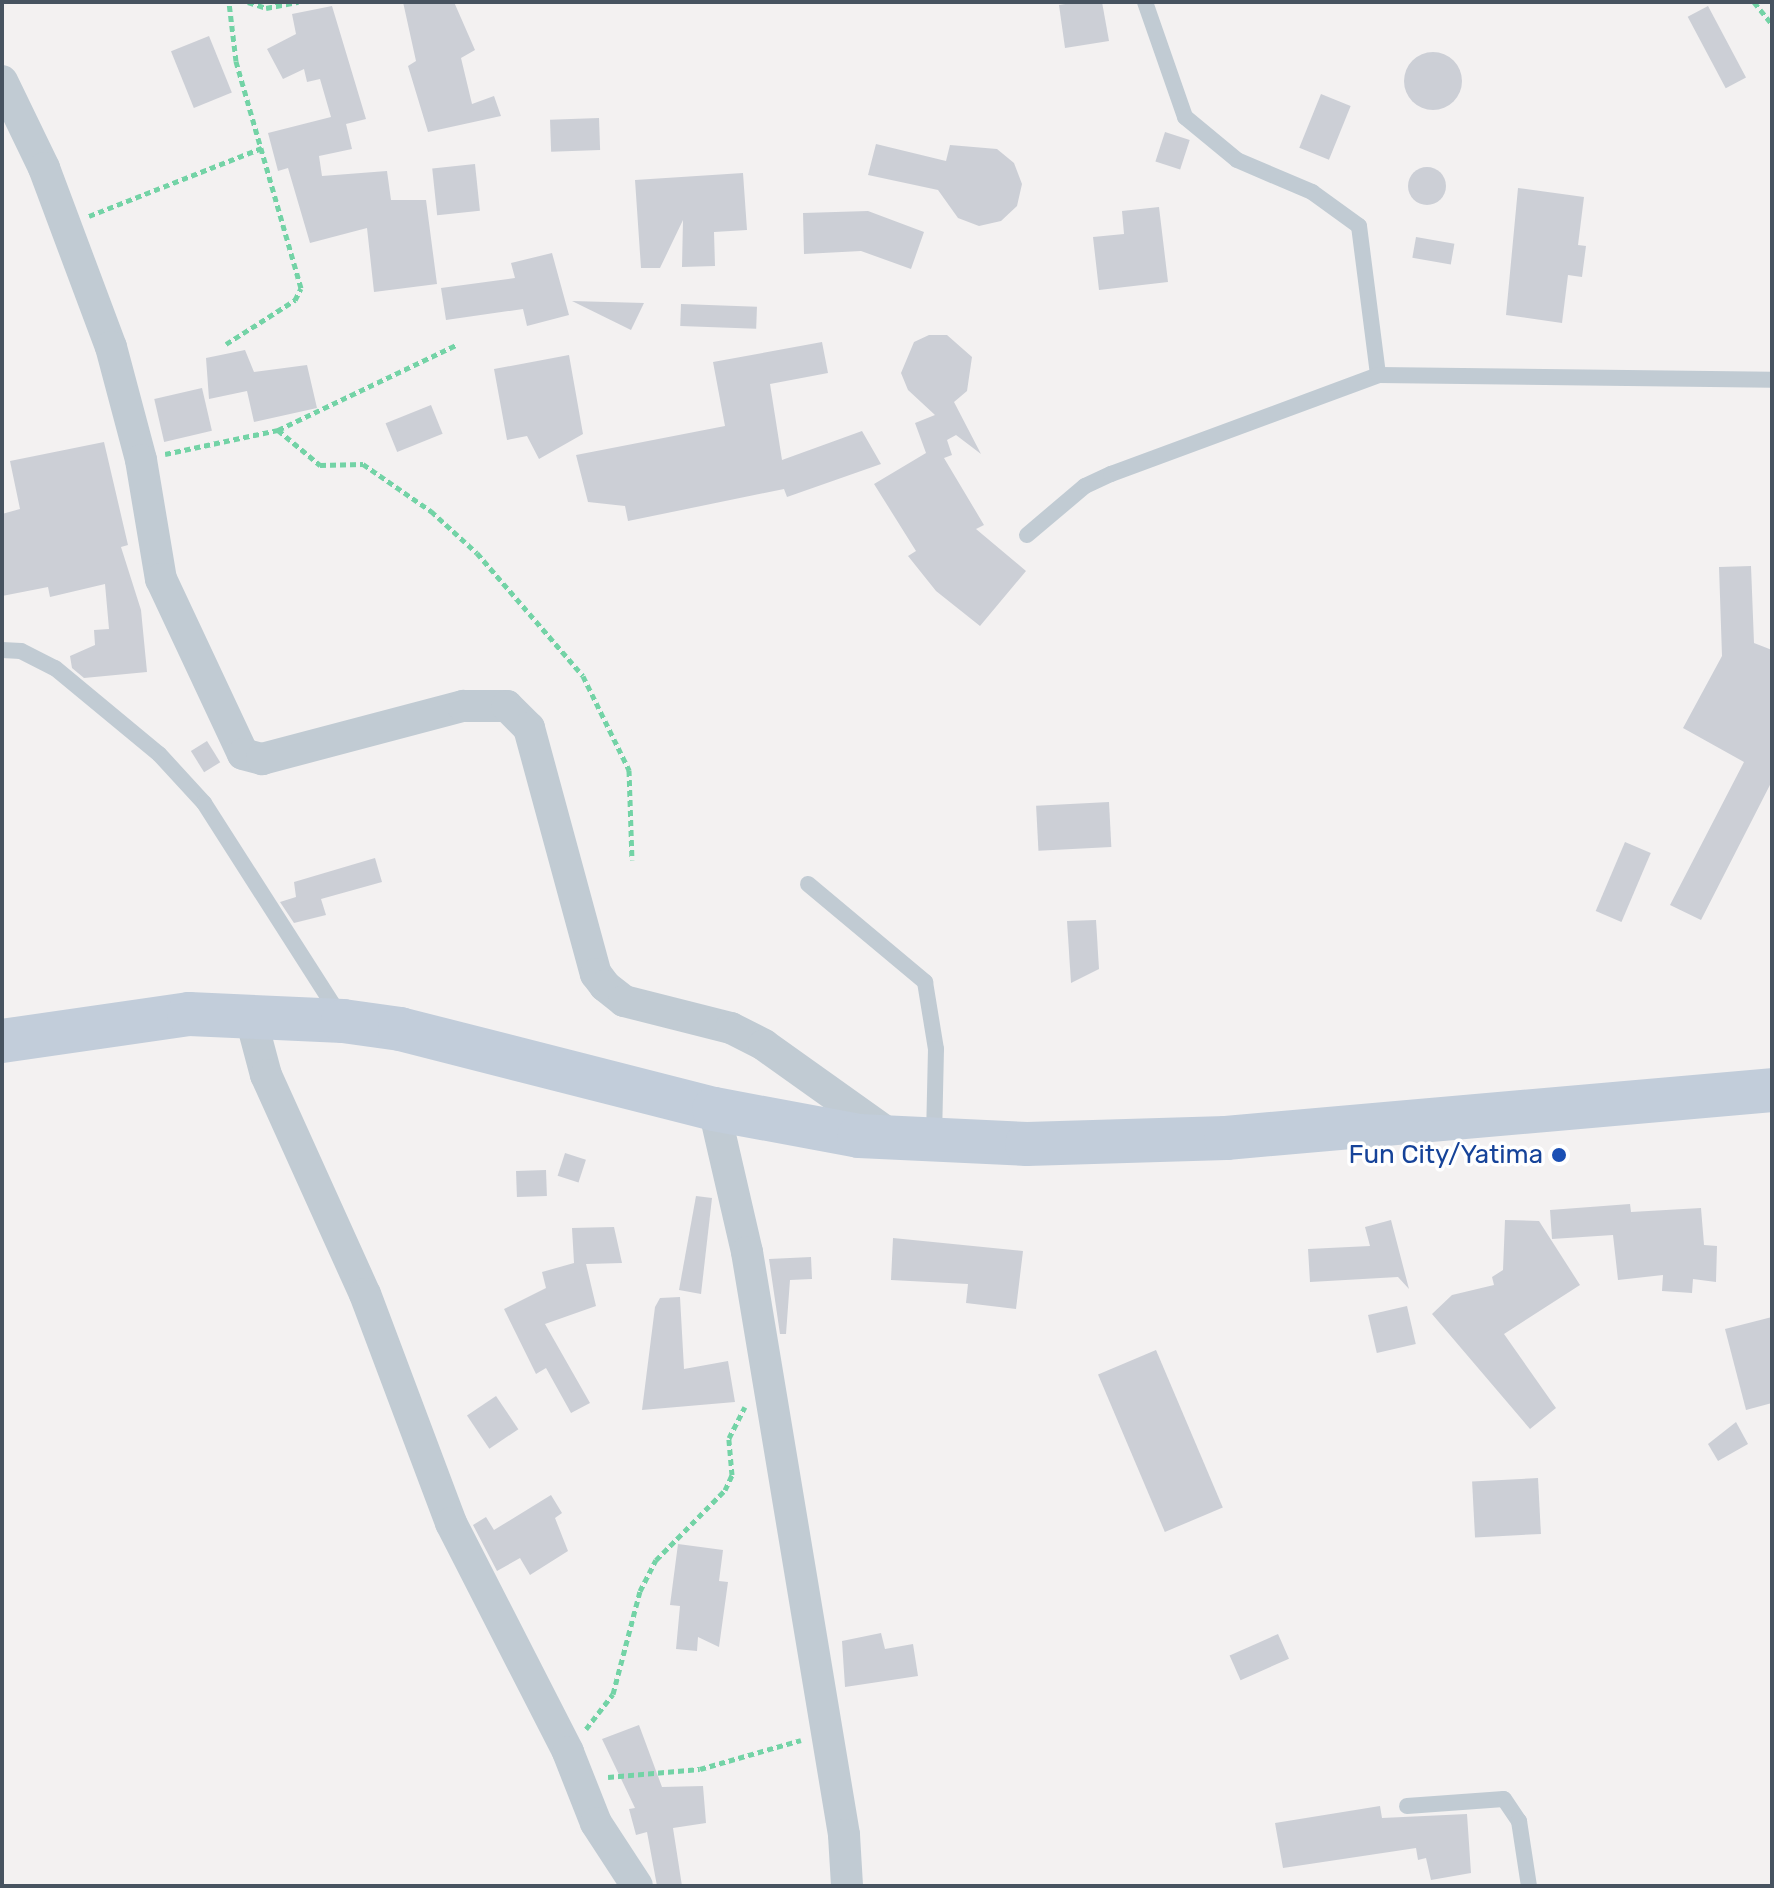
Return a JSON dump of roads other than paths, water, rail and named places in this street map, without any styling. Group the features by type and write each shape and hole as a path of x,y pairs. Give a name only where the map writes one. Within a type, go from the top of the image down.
{"main road":[{"path":"2,1041 133,1018 250,1015 343,1021 400,1029 714,1109 859,1136 889,1134 934,1140 1027,1144 1226,1138 1772,1090"}],"street":[{"path":"2,81 67,227 111,347 141,460 161,579 243,754 262,759 463,706 507,706 529,728 596,974 605,986 624,1001 731,1028 764,1045 889,1134"},
{"path":"250,1015 266,1075 365,1294 451,1523 574,1765 596,1823 637,1886"},
{"path":"714,1109 768,1378 827,1732 847,1886"}],"lane":[{"path":"1145,2 1185,117 1237,160 1312,192 1359,226 1378,375"},
{"path":"1027,535 1085,486 1111,474 1378,375 1772,380"},
{"path":"2,650 21,651 55,668 177,773 204,803 343,1021"},
{"path":"808,884 925,982 936,1049 934,1140"},
{"path":"1407,1806 1504,1799 1519,1821 1529,1886"}],"place":[{"name":"Fun City/Yatima","path":"1559,1155"}]}
